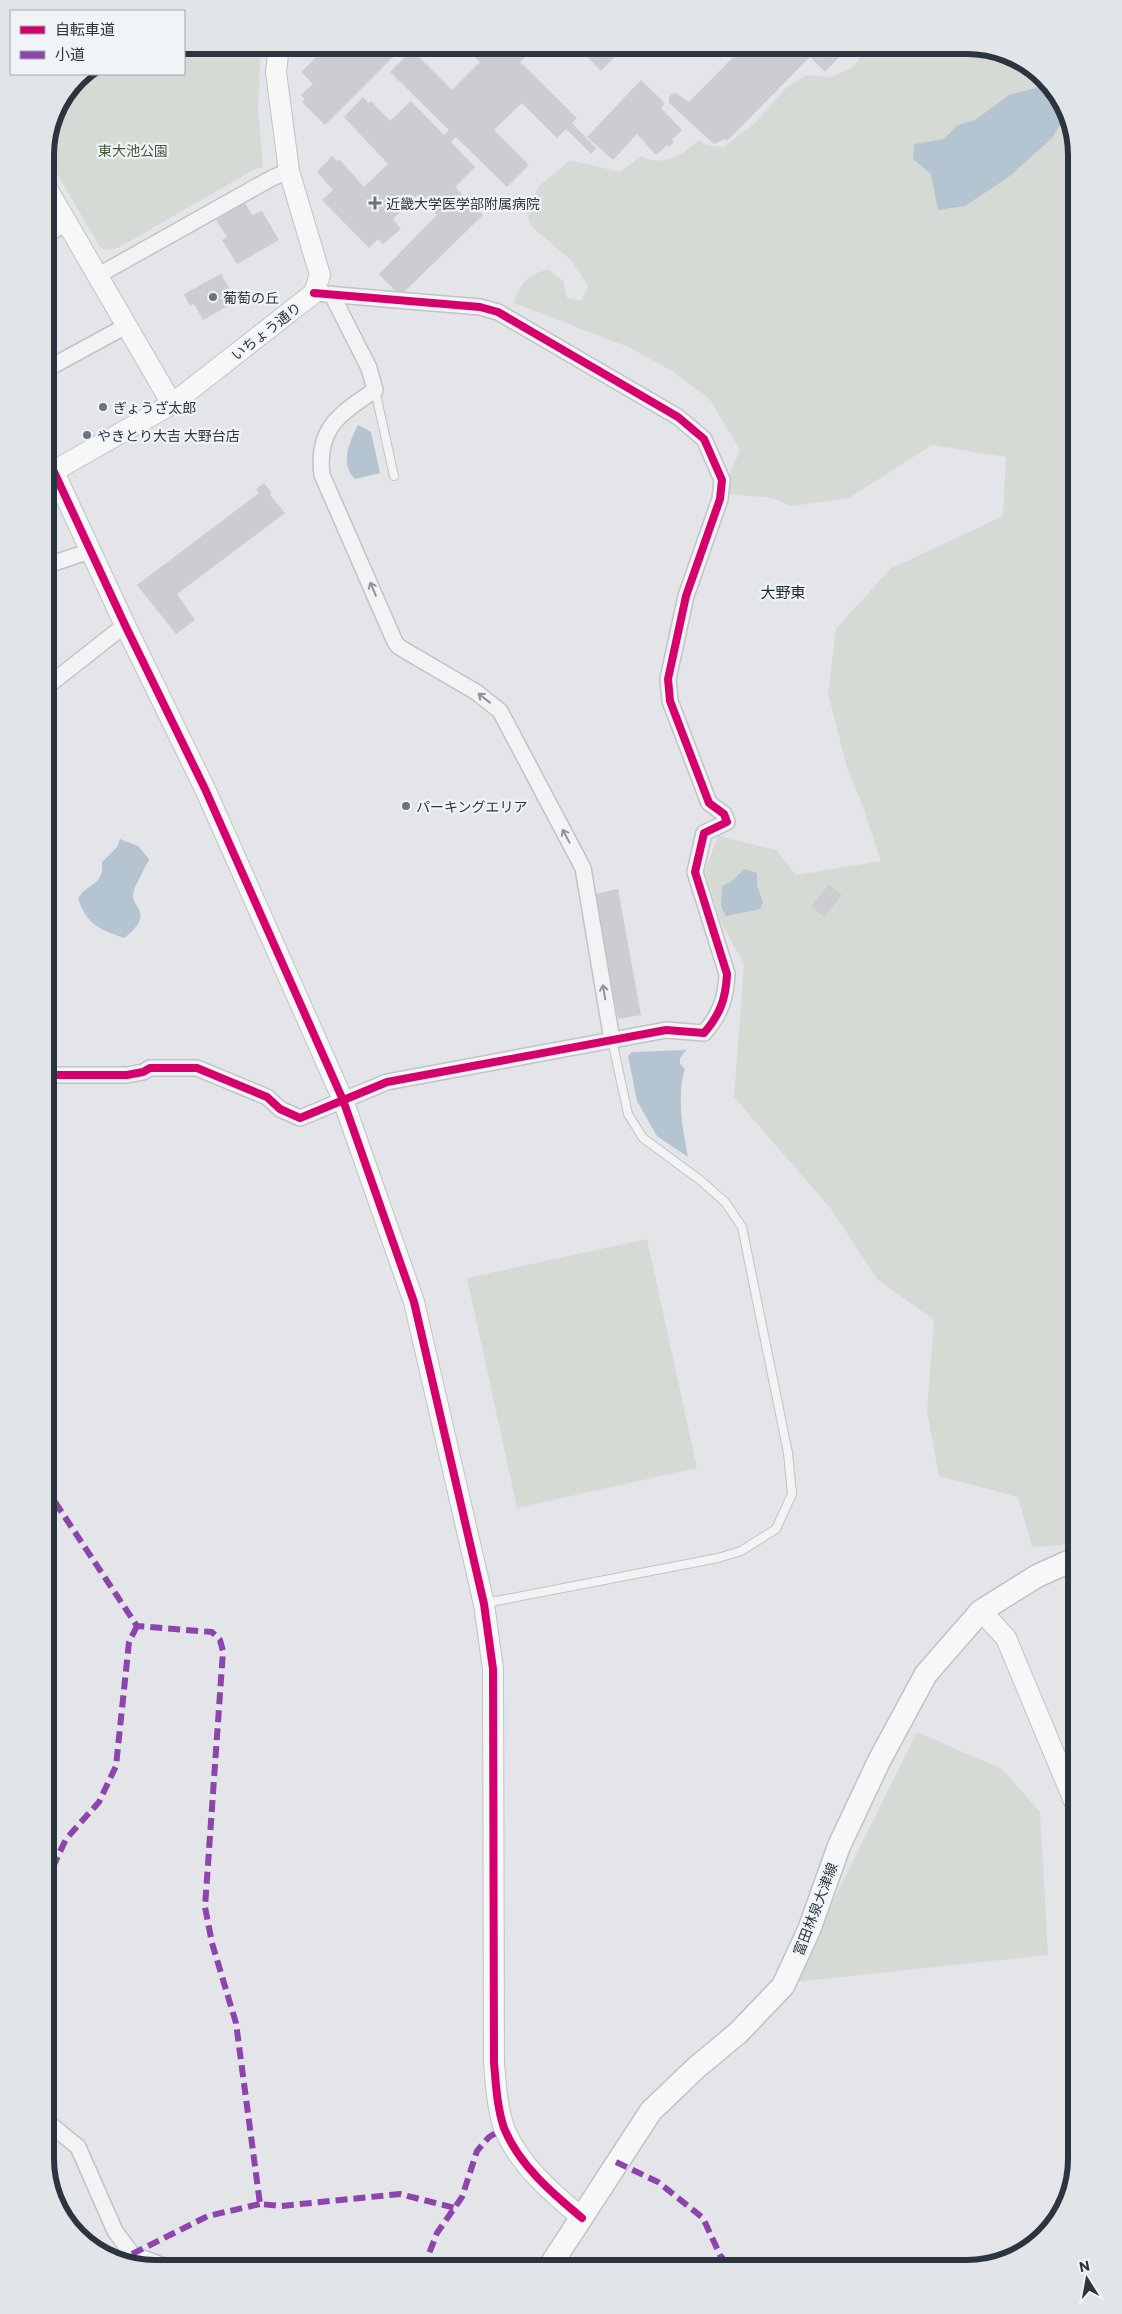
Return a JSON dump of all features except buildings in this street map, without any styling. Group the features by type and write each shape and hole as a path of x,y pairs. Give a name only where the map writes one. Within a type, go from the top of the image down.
{"main road":[{"name":"富田林泉大津線","path":"554,2260 651,2111 696,2068 738,2033 783,1986 809,1930 839,1846 879,1761 926,1674 981,1611 1037,1576 1068,1562"}],"street":[{"name":"いちょう通り","path":"54,472 172,404 323,294 320,275 289,171 276,72 278,54"},
{"path":"98,276 272,178 289,171"},
{"path":"54,201 172,404"},
{"path":"54,230 67,223"},
{"path":"323,294 369,368 375,390 340,414 326,433 320,453 322,475 395,642 399,647 476,692 500,710 583,868 612,1040"},
{"path":"54,1075 127,1075 143,1072 150,1068 197,1068 267,1097 280,1109 300,1118 388,1082 666,1030 704,1033 716,1020 726,992 727,974 695,872 704,833 727,822 724,814 709,803 670,701 668,679 686,596 720,499 722,480 704,439 678,417 498,312 480,306 323,294"},
{"path":"54,365 126,326"},
{"path":"54,482 90,551 205,789 343,1100 414,1302 484,1604 493,1669 494,2063 498,2102 505,2128 521,2156 546,2188 582,2218"},
{"path":"54,563 90,551"},
{"path":"54,681 125,625"},
{"path":"981,1611 1006,1638 1068,1786"},
{"path":"54,2127 78,2147 115,2231 132,2254 147,2260"}],"lane":[{"path":"375,390 394,476"},
{"path":"484,1604 718,1558 742,1551 776,1529 792,1494 788,1453 742,1227 725,1202 700,1180 643,1138 628,1114 612,1040"}],"green space":[{"name":"東大池公園","path":"185,54 261,54 258,109 263,167 257,168 118,248 104,250 100,247 54,168 54,149 61,116 79,88 94,75 185,75"},
{"path":"863,54 973,54 999,59 1023,71 1043,88 1061,116 1067,142 1068,1543 1062,1545 1032,1547 1018,1497 939,1476 927,1412 934,1320 877,1279 831,1209 734,1097 744,964 720,920 705,871 718,836 776,850 796,875 881,861 862,804 847,768 828,693 836,629 890,569 1003,516 1006,457 932,445 849,498 792,506 772,498 727,494 730,474 740,450 710,400 672,371 631,348 514,303 519,289 526,280 548,269 563,281 567,298 581,301 588,286 571,260 531,226 526,211 539,186 570,160 620,172 641,156 658,161 665,160 679,155 699,140 706,145 723,147 752,126 787,87 807,75 832,77 853,67"},
{"path":"647,1239 697,1468 517,1508 467,1278"},
{"path":"917,1732 1002,1769 1040,1812 1048,1955 793,1982"}],"water":[{"path":"1041,86 1055,104 1063,124 1061,123 1052,138 1010,176 965,206 938,210 931,174 913,159 914,144 944,139 958,125 975,120 1009,95"},
{"path":"358,425 371,432 380,473 355,479 350,473 347,460 349,445"},
{"path":"120,839 138,846 149,859 133,895 140,913 139,922 131,933 124,938 90,921 78,899 86,889 98,880 102,870 102,862 117,847"},
{"path":"744,869 757,873 757,885 763,902 760,909 726,916 721,906 722,886 732,881"},
{"path":"686,1050 680,1058 680,1064 685,1069 682,1079 681,1101 682,1124 688,1157 657,1136 637,1101 628,1056 632,1052"}],"marked path":[{"path":"54,1501 137,1626 212,1632 220,1640 223,1651 205,1907 212,1943 236,2023 260,2204 281,2206 400,2194 455,2208"},
{"path":"54,1865 66,1839 99,1802 116,1766 129,1642 137,1626"},
{"path":"426,2260 437,2233 462,2197 477,2151 489,2137 505,2128"},
{"path":"616,2162 658,2182 703,2218 724,2260"},
{"path":"132,2254 208,2216 260,2204"}],"cycle path":[{"path":"54,1075 127,1075 143,1072 150,1068 197,1068 267,1097 280,1109 300,1118 387,1082 666,1030 704,1033 714,1020 721,1006 727,974 695,872 704,833 727,822 724,814 709,803 670,701 668,679 686,596 720,499 722,480 704,439 678,417 498,312 480,307 314,293"},
{"path":"54,472 125,625 205,789 343,1100 414,1302 484,1604 493,1669 494,2063 497,2096 504,2128 518,2154 537,2178 582,2218"}],"place":[{"name":"近畿大学医学部附属病院","path":"375,203"},
{"name":"葡萄の丘","path":"213,297"},
{"name":"ぎょうざ太郎","path":"103,407"},
{"name":"やきとり大吉 大野台店","path":"87,435"},
{"name":"パーキングエリア","path":"406,806"}],"district":[{"name":"大野東","path":"783,592"}]}
